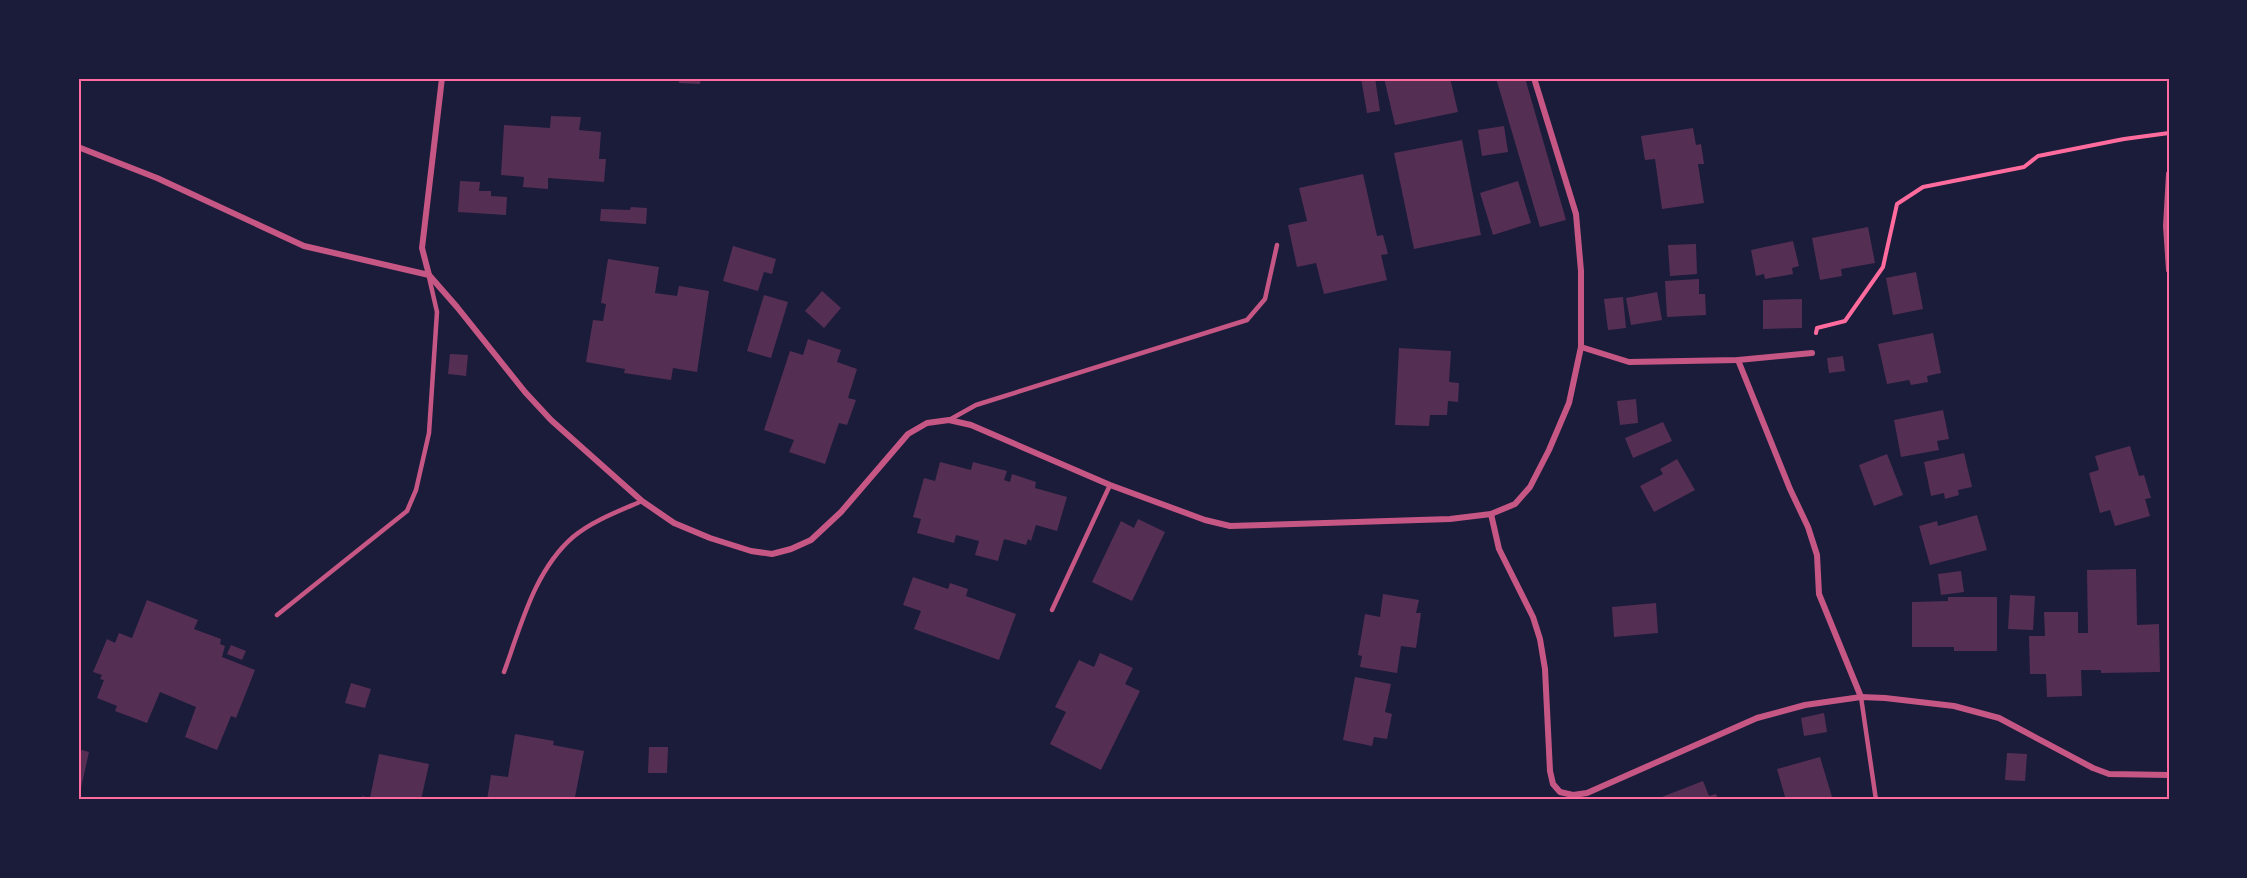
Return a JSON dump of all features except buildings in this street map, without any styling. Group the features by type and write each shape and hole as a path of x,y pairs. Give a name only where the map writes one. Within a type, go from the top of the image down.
{"street":[{"path":"442,78 422,248 429,276 551,420 642,501 675,523 710,538 751,551 772,554 811,540 841,512 908,434 927,423 949,420 971,425 1110,485 1205,520 1230,526 1449,519 1491,514 1515,504 1530,487 1550,450 1569,403 1581,347 1581,271 1576,214 1534,78"},
{"path":"78,147 157,178 304,246 429,276"},
{"path":"2169,174 2166,226 2169,270"},
{"path":"1581,347 1629,362 1738,360 1812,353"},
{"path":"1738,360 1790,489 1808,527 1817,555 1819,594 1861,697"},
{"path":"1491,514 1499,549 1533,617 1540,639 1545,669 1550,771 1553,784 1560,792 1573,795 1587,793 1757,718 1805,705 1861,697 1954,706 1999,718 2092,768 2109,774 2169,775"},
{"path":"1557,800 1560,792"}],"lane":[{"path":"949,420 976,405 1247,320 1265,299 1277,245"},
{"path":"277,615 407,511 416,490 429,434 437,312 429,276"},
{"path":"1052,610 1110,485"},
{"path":"504,672 532,595 551,561 573,537 601,519 642,501"},
{"path":"1861,697 1876,800"}],"path":[{"path":"1812,353 1817,328 1845,321 1883,267 1897,204 1923,187 2024,167 2038,156 2124,139 2169,133"}]}
